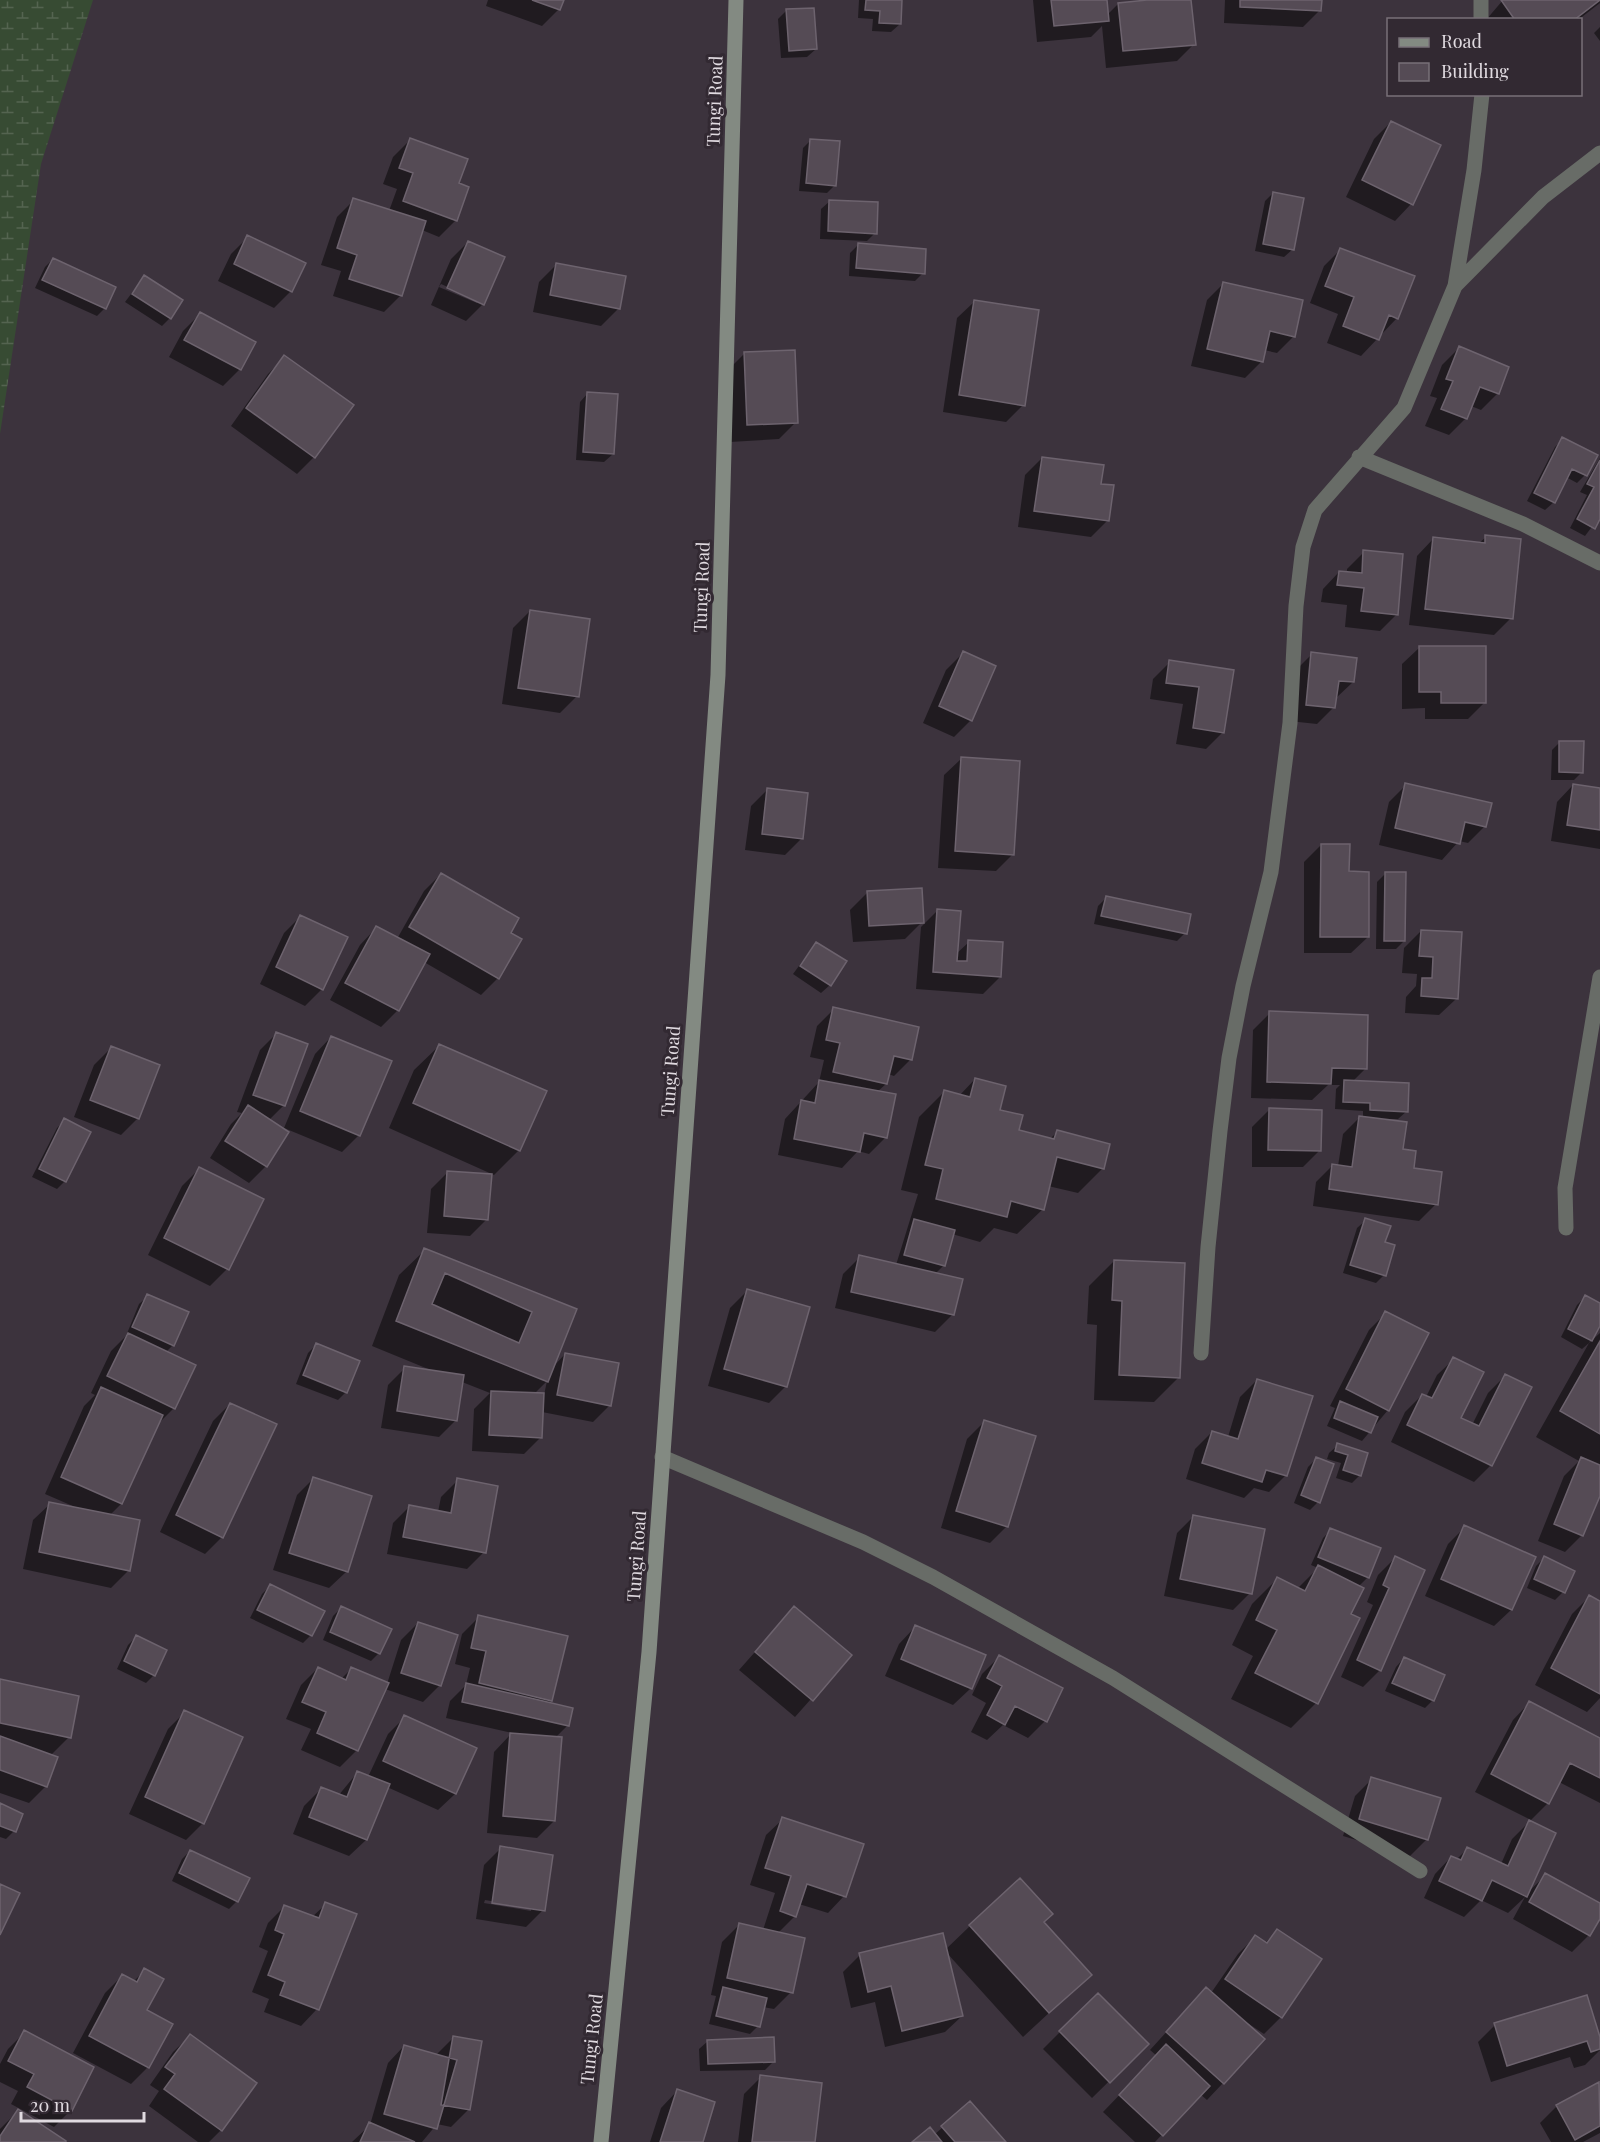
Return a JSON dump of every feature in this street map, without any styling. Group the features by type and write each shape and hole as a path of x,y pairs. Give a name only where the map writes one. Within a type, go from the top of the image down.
{"main road":[{"name":"Tungi Road","path":"601,2142 649,1652 718,675 736,0"}],"street":[{"path":"1480,0 1481,18"},
{"path":"1201,1353 1208,1247 1223,1100 1243,986 1271,872 1290,723 1296,606 1303,547 1315,510 1404,408 1455,286 1474,170 1482,96"},
{"path":"1455,286 1543,197 1600,153"},
{"path":"1359,457 1523,524 1600,563"},
{"path":"1566,1228 1565,1188 1600,977"},
{"path":"662,1457 863,1542 933,1577 1113,1678 1420,1871"}],"green space":[{"path":"0,0 93,0 41,164 0,434"}],"building":[{"path":"532,0 564,0 560,10"},
{"path":"866,0 902,0 901,24 879,23 880,11 865,10"},
{"path":"1051,0 1107,0 1109,21 1054,26"},
{"path":"1147,0 1191,0 1196,45 1123,51 1118,3"},
{"path":"1240,0 1322,0 1321,11 1240,7"},
{"path":"1501,0 1600,0 1577,18 1514,18"},
{"path":"814,8 817,49 789,51 786,9"},
{"path":"1391,121 1441,145 1413,205 1362,180"},
{"path":"410,138 468,159 459,183 469,187 457,221 403,201 413,173 399,168"},
{"path":"810,139 840,141 836,186 806,183"},
{"path":"1273,192 1304,198 1294,250 1263,244"},
{"path":"353,198 426,221 402,296 349,279 357,255 337,248"},
{"path":"829,200 878,202 877,234 828,231"},
{"path":"247,235 306,263 292,292 234,264"},
{"path":"468,241 505,257 484,305 447,288"},
{"path":"858,243 926,249 925,274 856,268"},
{"path":"1340,248 1415,276 1398,319 1389,315 1379,340 1343,326 1354,297 1325,286"},
{"path":"53,258 116,287 106,309 42,280"},
{"path":"556,263 626,276 620,309 550,295"},
{"path":"144,275 183,300 171,319 132,294"},
{"path":"1223,282 1303,300 1295,337 1270,331 1263,362 1207,349"},
{"path":"974,300 1039,310 1025,406 959,395"},
{"path":"200,312 256,342 241,370 184,340"},
{"path":"1459,346 1509,367 1499,394 1480,387 1467,419 1441,409 1453,381 1446,379"},
{"path":"795,350 798,423 747,425 744,352"},
{"path":"284,355 354,405 315,458 246,408"},
{"path":"587,392 618,394 614,454 583,452"},
{"path":"1562,437 1598,455 1587,476 1572,469 1555,503 1534,493"},
{"path":"1042,457 1104,465 1101,484 1114,485 1109,521 1034,511"},
{"path":"1600,460 1600,519 1595,529 1577,519 1594,487 1587,484"},
{"path":"1485,535 1521,539 1513,619 1425,609 1433,537 1485,543"},
{"path":"1363,550 1403,554 1398,615 1361,611 1364,588 1337,585 1339,571 1362,573"},
{"path":"530,610 590,619 579,697 518,688"},
{"path":"1419,646 1486,646 1486,703 1441,703 1441,692 1419,692"},
{"path":"963,651 996,666 972,721 939,706"},
{"path":"1311,652 1357,658 1354,682 1339,681 1335,708 1306,705"},
{"path":"1169,660 1234,670 1224,733 1193,728 1199,687 1166,683"},
{"path":"1559,741 1584,741 1583,773 1559,772"},
{"path":"961,757 1020,761 1014,855 955,851"},
{"path":"1405,783 1492,803 1486,827 1465,822 1460,844 1395,828"},
{"path":"1573,784 1600,788 1600,830 1567,825"},
{"path":"767,788 808,793 803,839 762,834"},
{"path":"1321,844 1350,844 1349,871 1369,872 1369,937 1320,937"},
{"path":"1385,872 1406,872 1405,941 1384,941"},
{"path":"441,873 519,918 511,933 522,939 499,979 409,927"},
{"path":"922,888 924,923 869,926 867,891"},
{"path":"1106,896 1191,914 1187,934 1101,916"},
{"path":"937,909 961,911 957,961 967,961 968,940 1003,942 1001,977 933,972"},
{"path":"300,915 348,937 323,990 276,967"},
{"path":"376,926 430,954 399,1011 345,983"},
{"path":"1421,930 1462,932 1458,999 1421,996 1422,978 1432,978 1433,957 1419,956"},
{"path":"816,942 847,961 831,986 800,966"},
{"path":"833,1007 919,1027 912,1060 894,1056 887,1084 833,1072 840,1043 826,1040"},
{"path":"1269,1011 1368,1015 1367,1069 1332,1068 1331,1084 1267,1082"},
{"path":"276,1032 308,1044 285,1106 253,1095"},
{"path":"331,1036 392,1061 360,1136 300,1111"},
{"path":"439,1044 547,1091 520,1151 413,1103"},
{"path":"111,1046 160,1065 139,1119 90,1100"},
{"path":"975,1078 1006,1086 1000,1110 1023,1115 1019,1130 1054,1139 1057,1130 1110,1144 1104,1169 1057,1157 1044,1210 1011,1201 1007,1217 936,1199 943,1169 925,1165 944,1090 970,1097"},
{"path":"819,1080 896,1094 887,1138 864,1133 860,1152 794,1139 801,1100 815,1103"},
{"path":"1344,1080 1409,1083 1408,1112 1370,1110 1370,1103 1343,1102"},
{"path":"248,1105 289,1132 267,1167 225,1141"},
{"path":"1269,1108 1322,1110 1321,1151 1268,1150"},
{"path":"1359,1116 1407,1122 1403,1149 1416,1151 1414,1168 1442,1172 1438,1205 1329,1189 1332,1164 1352,1167"},
{"path":"64,1118 91,1132 66,1182 39,1169"},
{"path":"199,1167 264,1199 229,1270 164,1238"},
{"path":"447,1171 492,1174 488,1220 444,1216"},
{"path":"1365,1218 1391,1226 1385,1242 1395,1245 1386,1276 1350,1265"},
{"path":"914,1219 955,1230 945,1266 904,1255"},
{"path":"424,1248 577,1309 548,1382 396,1321","holes":["445,1273 532,1312 519,1343 432,1304"]},
{"path":"859,1255 963,1279 954,1315 851,1292"},
{"path":"1114,1260 1185,1263 1180,1378 1119,1375 1122,1301 1112,1300"},
{"path":"747,1289 810,1307 787,1387 724,1369"},
{"path":"147,1294 189,1312 174,1346 132,1327"},
{"path":"1585,1295 1600,1303 1600,1326 1592,1341 1568,1329"},
{"path":"1385,1311 1429,1333 1389,1411 1346,1389"},
{"path":"128,1333 196,1365 175,1409 107,1376"},
{"path":"1600,1341 1600,1434 1560,1411"},
{"path":"316,1343 360,1361 347,1393 303,1375"},
{"path":"565,1353 619,1363 611,1406 557,1395"},
{"path":"1453,1357 1484,1372 1461,1418 1479,1426 1505,1374 1532,1387 1492,1466 1407,1425 1422,1394 1432,1398"},
{"path":"404,1366 464,1375 457,1421 397,1411"},
{"path":"1257,1379 1313,1396 1287,1476 1266,1470 1262,1482 1202,1463 1212,1431 1238,1439"},
{"path":"101,1387 163,1415 122,1504 61,1477"},
{"path":"491,1391 544,1393 542,1438 489,1435"},
{"path":"1340,1401 1378,1417 1371,1433 1334,1418"},
{"path":"230,1403 277,1424 223,1538 176,1515"},
{"path":"984,1420 1036,1436 1008,1527 956,1511"},
{"path":"1337,1443 1368,1453 1361,1476 1343,1470 1348,1455 1335,1451"},
{"path":"1316,1457 1334,1464 1320,1503 1301,1495"},
{"path":"1581,1457 1600,1465 1600,1496 1583,1536 1554,1524"},
{"path":"313,1477 372,1496 348,1572 289,1553"},
{"path":"457,1478 498,1486 486,1553 403,1537 409,1505 451,1513"},
{"path":"49,1502 140,1520 130,1571 39,1552"},
{"path":"1193,1515 1265,1529 1252,1594 1180,1579"},
{"path":"1464,1525 1536,1557 1512,1610 1441,1579"},
{"path":"1330,1528 1381,1548 1369,1578 1318,1557"},
{"path":"1395,1556 1425,1570 1381,1671 1357,1660 1389,1588 1383,1585"},
{"path":"1544,1556 1575,1571 1565,1593 1534,1579"},
{"path":"1318,1565 1364,1588 1351,1614 1360,1618 1318,1704 1255,1673 1277,1630 1256,1620 1277,1577 1305,1591"},
{"path":"270,1584 325,1611 312,1636 257,1610"},
{"path":"1589,1595 1600,1601 1600,1694 1551,1668"},
{"path":"341,1606 392,1629 380,1654 330,1632"},
{"path":"794,1606 852,1655 813,1701 755,1652"},
{"path":"478,1615 568,1636 552,1701 479,1683 486,1651 471,1648"},
{"path":"418,1622 458,1635 441,1686 401,1673"},
{"path":"915,1625 986,1655 972,1689 901,1659"},
{"path":"136,1635 167,1650 155,1676 124,1661"},
{"path":"999,1655 1063,1688 1047,1722 1015,1706 1005,1725 987,1715 1002,1686 987,1678"},
{"path":"1404,1657 1445,1675 1434,1701 1392,1683"},
{"path":"318,1667 346,1680 351,1667 389,1683 358,1751 317,1733 326,1712 302,1702"},
{"path":"0,1679 79,1696 71,1738 0,1723"},
{"path":"466,1683 573,1708 569,1726 462,1702"},
{"path":"1529,1701 1600,1738 1600,1778 1570,1763 1549,1804 1491,1774"},
{"path":"184,1710 243,1737 204,1824 145,1797"},
{"path":"404,1715 477,1748 456,1794 383,1761"},
{"path":"510,1733 562,1737 555,1821 503,1816"},
{"path":"0,1736 58,1757 47,1787 0,1770"},
{"path":"357,1771 390,1784 367,1840 309,1817 321,1787 347,1797"},
{"path":"1371,1777 1441,1798 1428,1840 1359,1819"},
{"path":"0,1803 23,1814 16,1832 0,1826"},
{"path":"782,1817 864,1844 846,1897 807,1884 796,1917 780,1911 791,1876 765,1868"},
{"path":"1529,1820 1556,1833 1527,1897 1492,1880 1482,1901 1439,1881 1451,1856 1461,1860 1467,1847 1508,1866"},
{"path":"500,1846 553,1855 545,1911 492,1903"},
{"path":"190,1850 250,1878 238,1902 179,1873"},
{"path":"1545,1873 1600,1903 1600,1919 1590,1936 1529,1902"},
{"path":"1020,1878 1053,1914 1044,1922 1092,1975 1049,2013 969,1925"},
{"path":"0,1884 20,1893 0,1935"},
{"path":"325,1902 357,1914 319,2010 280,1995 285,1982 268,1975 284,1934 275,1930 284,1905 319,1918"},
{"path":"739,1923 805,1938 793,1993 727,1978"},
{"path":"1277,1929 1322,1959 1282,2018 1225,1979 1255,1935 1267,1943"},
{"path":"943,1933 963,2016 902,2031 891,1986 868,1992 859,1953"},
{"path":"144,1968 164,1979 147,2010 173,2024 149,2068 89,2036 122,1974 137,1982"},
{"path":"723,1987 767,1998 760,2027 716,2016"},
{"path":"1206,1987 1265,2039 1224,2084 1166,2032"},
{"path":"1098,1993 1149,2044 1110,2083 1059,2031"},
{"path":"1587,1995 1600,2037 1600,2049 1591,2052 1587,2041 1507,2066 1494,2023"},
{"path":"24,2030 94,2067 72,2111 27,2087 34,2074 8,2061"},
{"path":"190,2034 257,2083 222,2131 164,2089 175,2074 165,2067"},
{"path":"453,2036 482,2041 470,2110 441,2105"},
{"path":"774,2037 775,2062 708,2064 707,2040"},
{"path":"1166,2044 1210,2086 1163,2136 1119,2095"},
{"path":"404,2045 457,2060 437,2129 384,2114"},
{"path":"760,2075 822,2083 815,2142 752,2142"},
{"path":"1599,2082 1600,2126 1575,2140 1556,2105"},
{"path":"677,2089 715,2102 703,2142 660,2142"},
{"path":"970,2101 1006,2142 955,2142 941,2126"},
{"path":"18,2109 66,2142 0,2142 0,2136"},
{"path":"369,2122 415,2142 360,2142"},
{"path":"930,2127 942,2142 912,2142"}]}
